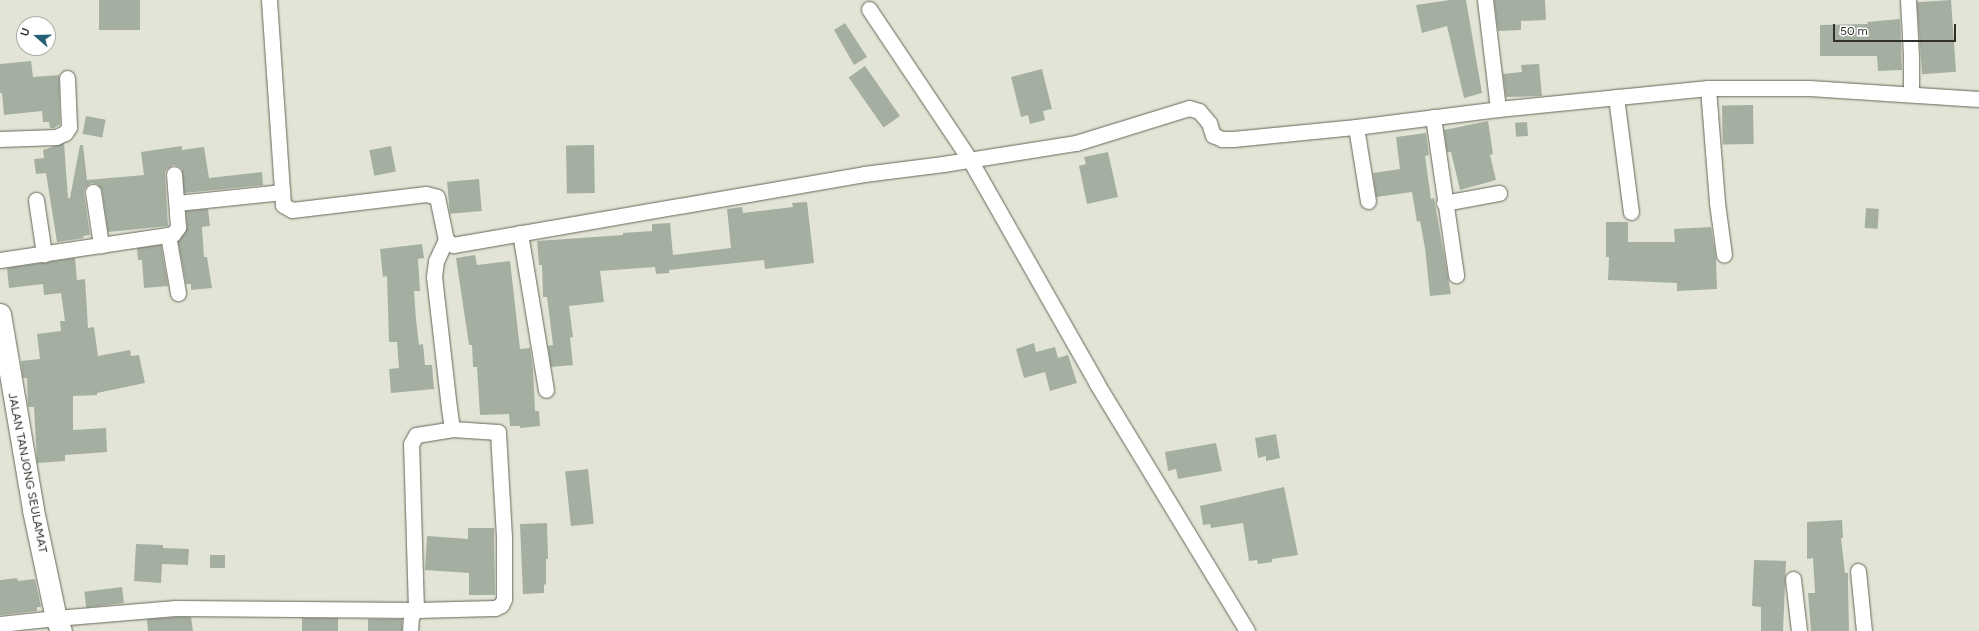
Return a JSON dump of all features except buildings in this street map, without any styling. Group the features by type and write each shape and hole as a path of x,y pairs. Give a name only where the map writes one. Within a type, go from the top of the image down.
{"street":[{"path":"269,0 283,205 292,210 426,194 437,197 446,240 436,261 434,277 452,429"},
{"path":"1485,0 1498,109"},
{"path":"1908,0 1911,55 1911,94"},
{"path":"869,9 970,160 1097,384 1247,631"},
{"path":"0,139 56,137 65,134 68,127 68,78"},
{"path":"446,240 453,245 864,174 970,160 1076,143 1190,108 1199,111 1209,123 1213,135 1222,139 1269,136 1356,127 1498,109 1708,88 1809,88 1979,99"},
{"path":"1708,88 1717,203 1724,255"},
{"path":"1616,97 1631,212"},
{"path":"1433,117 1444,202 1456,275"},
{"path":"1356,127 1368,201"},
{"path":"0,260 174,233 178,227 174,174"},
{"path":"93,192 101,245"},
{"path":"177,202 282,192"},
{"path":"1444,202 1499,193"},
{"path":"36,200 44,254"},
{"path":"520,233 546,390"},
{"path":"168,235 178,293"},
{"name":"JALAN TANJONG SEULAMAT","path":"0,314 33,510 58,624"},
{"path":"0,624 58,624 176,608 416,610 495,608 501,606 504,599 504,537 498,432 452,429 416,435 411,444 416,610 411,616 410,631"},
{"path":"1858,571 1864,631"},
{"path":"1793,579 1799,631"}]}
